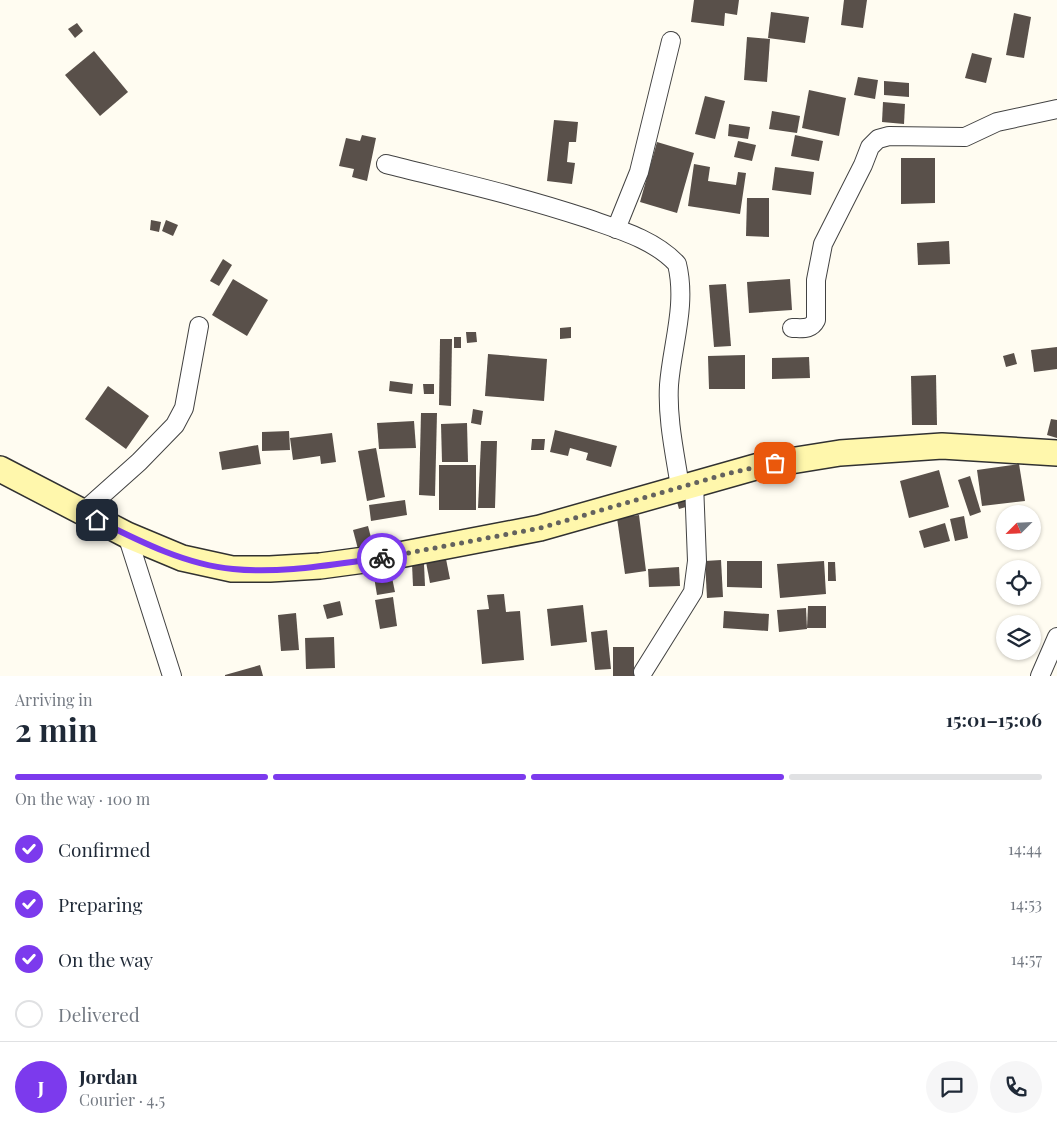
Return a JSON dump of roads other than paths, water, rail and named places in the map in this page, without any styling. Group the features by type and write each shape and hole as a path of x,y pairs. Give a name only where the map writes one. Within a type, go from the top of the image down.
{"street":[{"path":"616,229 639,172 671,41"},
{"path":"792,328 813,326 816,320 816,280 823,244 864,165 870,147 878,139 889,136 965,137 997,122 1057,109"},
{"path":"386,164 542,203 652,244 677,264 680,275 678,329 669,384 669,412 687,485 697,561 693,592 643,672"},
{"path":"83,512 139,462 175,424 184,408 199,326"},
{"path":"0,469 127,535 182,558 232,569 320,566 394,556 540,528 759,466 840,453 942,446 1057,453"},
{"path":"127,535 172,676"},
{"path":"1040,676 1056,643"}]}
